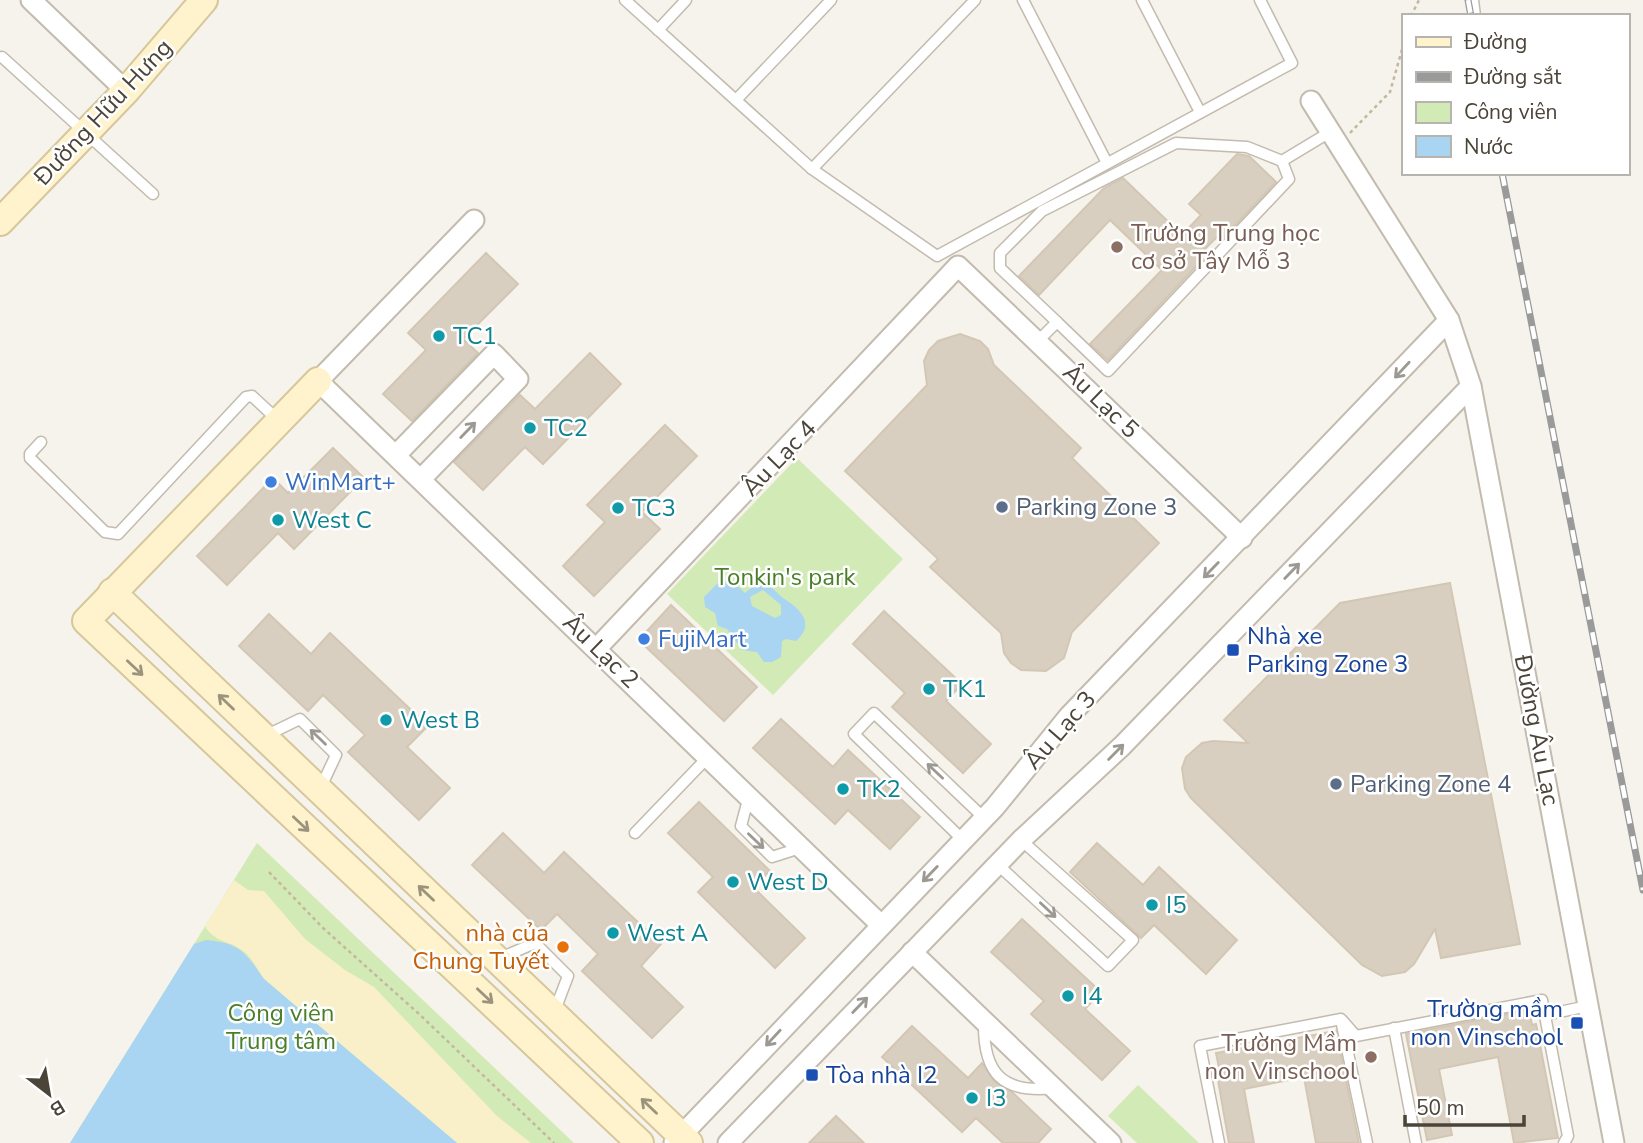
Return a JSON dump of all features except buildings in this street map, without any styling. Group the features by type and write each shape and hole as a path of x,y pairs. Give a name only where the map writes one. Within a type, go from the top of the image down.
{"street":[{"path":"31,0 126,91"},
{"name":"Đường Hữu Hưng","path":"0,222 126,91 204,0"},
{"name":"Đường Âu Lạc","path":"1311,101 1338,139 1449,320 1471,386 1614,1143"},
{"path":"474,220 86,621 640,1143"},
{"name":"Âu Lạc 5","path":"958,266 1242,538"},
{"name":"Âu Lạc 4","path":"597,648 958,266"},
{"name":"Âu Lạc 3","path":"681,1141 880,924 984,818 1069,716 1449,320"},
{"path":"396,455 494,354 518,379 421,479"},
{"name":"Âu Lạc 2","path":"318,381 880,924"},
{"name":"Âu Lạc 3","path":"728,1143 997,864 1122,747 1471,386"},
{"path":"112,592 496,959 681,1141"},
{"path":"912,952 1111,1143"}],"lane":[{"path":"625,0 812,169 937,256 1292,63 1260,0"},
{"path":"658,30 686,0"},
{"path":"736,100 831,0"},
{"path":"812,169 975,0"},
{"path":"1023,0 1107,163"},
{"path":"1142,0 1200,111"},
{"path":"2,57 153,194"},
{"path":"1282,160 1289,179 1108,371 1000,268 1000,253 1042,211 1175,143 1247,147 1282,160 1338,139"},
{"path":"1038,341 1057,322"},
{"path":"41,442 30,454 30,458 105,532 118,534 246,397 252,396 279,422"},
{"path":"963,840 854,734 874,713 984,818"},
{"path":"263,737 300,719 337,755 319,791"},
{"path":"635,833 709,757"},
{"path":"749,796 741,827 772,857 802,848"},
{"path":"997,864 1108,966 1133,940 1021,840"},
{"path":"496,959 535,943 568,976 553,1014"},
{"path":"1341,1019 1356,1036 1542,1000 1568,1136 1564,1143"},
{"path":"1545,1015 1588,1006"},
{"path":"1219,1143 1200,1046 1341,1019"},
{"path":"1341,1019 1367,1143"},
{"path":"984,1021 985,1054 1004,1080 1022,1090 1054,1088"},
{"path":"1394,1028 1416,1143"}],"path":[{"path":"1338,139 1364,121 1390,92 1402,50"},
{"path":"270,872 323,929 418,1013 554,1143"}],"green space":[{"name":"Tonkin's park","path":"797,458 903,559 773,695 667,594"},
{"name":"Công viên Trung tâm","path":"257,843 574,1143 70,1143"},
{"path":"1138,1085 1199,1143 1137,1143 1108,1116"}],"sand":[{"path":"234,880 248,890 264,891 305,939 345,970 374,987 497,1116 531,1143 457,1143 264,979 252,960 238,947 213,936 205,926"}],"water":[{"path":"721,580 732,581 745,593 763,584 772,588 800,612 805,628 796,641 782,641 781,657 772,662 764,662 757,652 742,650 727,629 718,626 715,613 705,607 704,597","holes":["763,590 781,605 781,615 775,618 752,606 750,597"]},
{"path":"206,940 241,950 264,979 457,1143 70,1143 194,944"}],"railway":[{"path":"1468,0 1471,14"},
{"path":"1502,175 1643,890"}],"place":[{"name":"Trường Trung học cơ sở Tây Mỗ 3","path":"1117,247"},
{"name":"TC1","path":"439,336"},
{"name":"TC2","path":"530,428"},
{"name":"WinMart+","path":"271,482"},
{"name":"Parking Zone 3","path":"1002,507"},
{"name":"TC3","path":"618,508"},
{"name":"West C","path":"278,520"},
{"name":"FujiMart","path":"644,639"},
{"name":"Nhà xe Parking Zone 3","path":"1233,650"},
{"name":"TK1","path":"929,689"},
{"name":"West B","path":"386,720"},
{"name":"Parking Zone 4","path":"1336,784"},
{"name":"TK2","path":"843,789"},
{"name":"West D","path":"733,882"},
{"name":"I5","path":"1152,905"},
{"name":"West A","path":"613,933"},
{"name":"nhà của Chung Tuyết","path":"563,947"},
{"name":"I4","path":"1068,996"},
{"name":"Trường mầm non Vinschool","path":"1577,1023"},
{"name":"Trường Mầm non Vinschool","path":"1371,1057"},
{"name":"Tòa nhà I2","path":"812,1075"},
{"name":"I3","path":"972,1098"}]}
